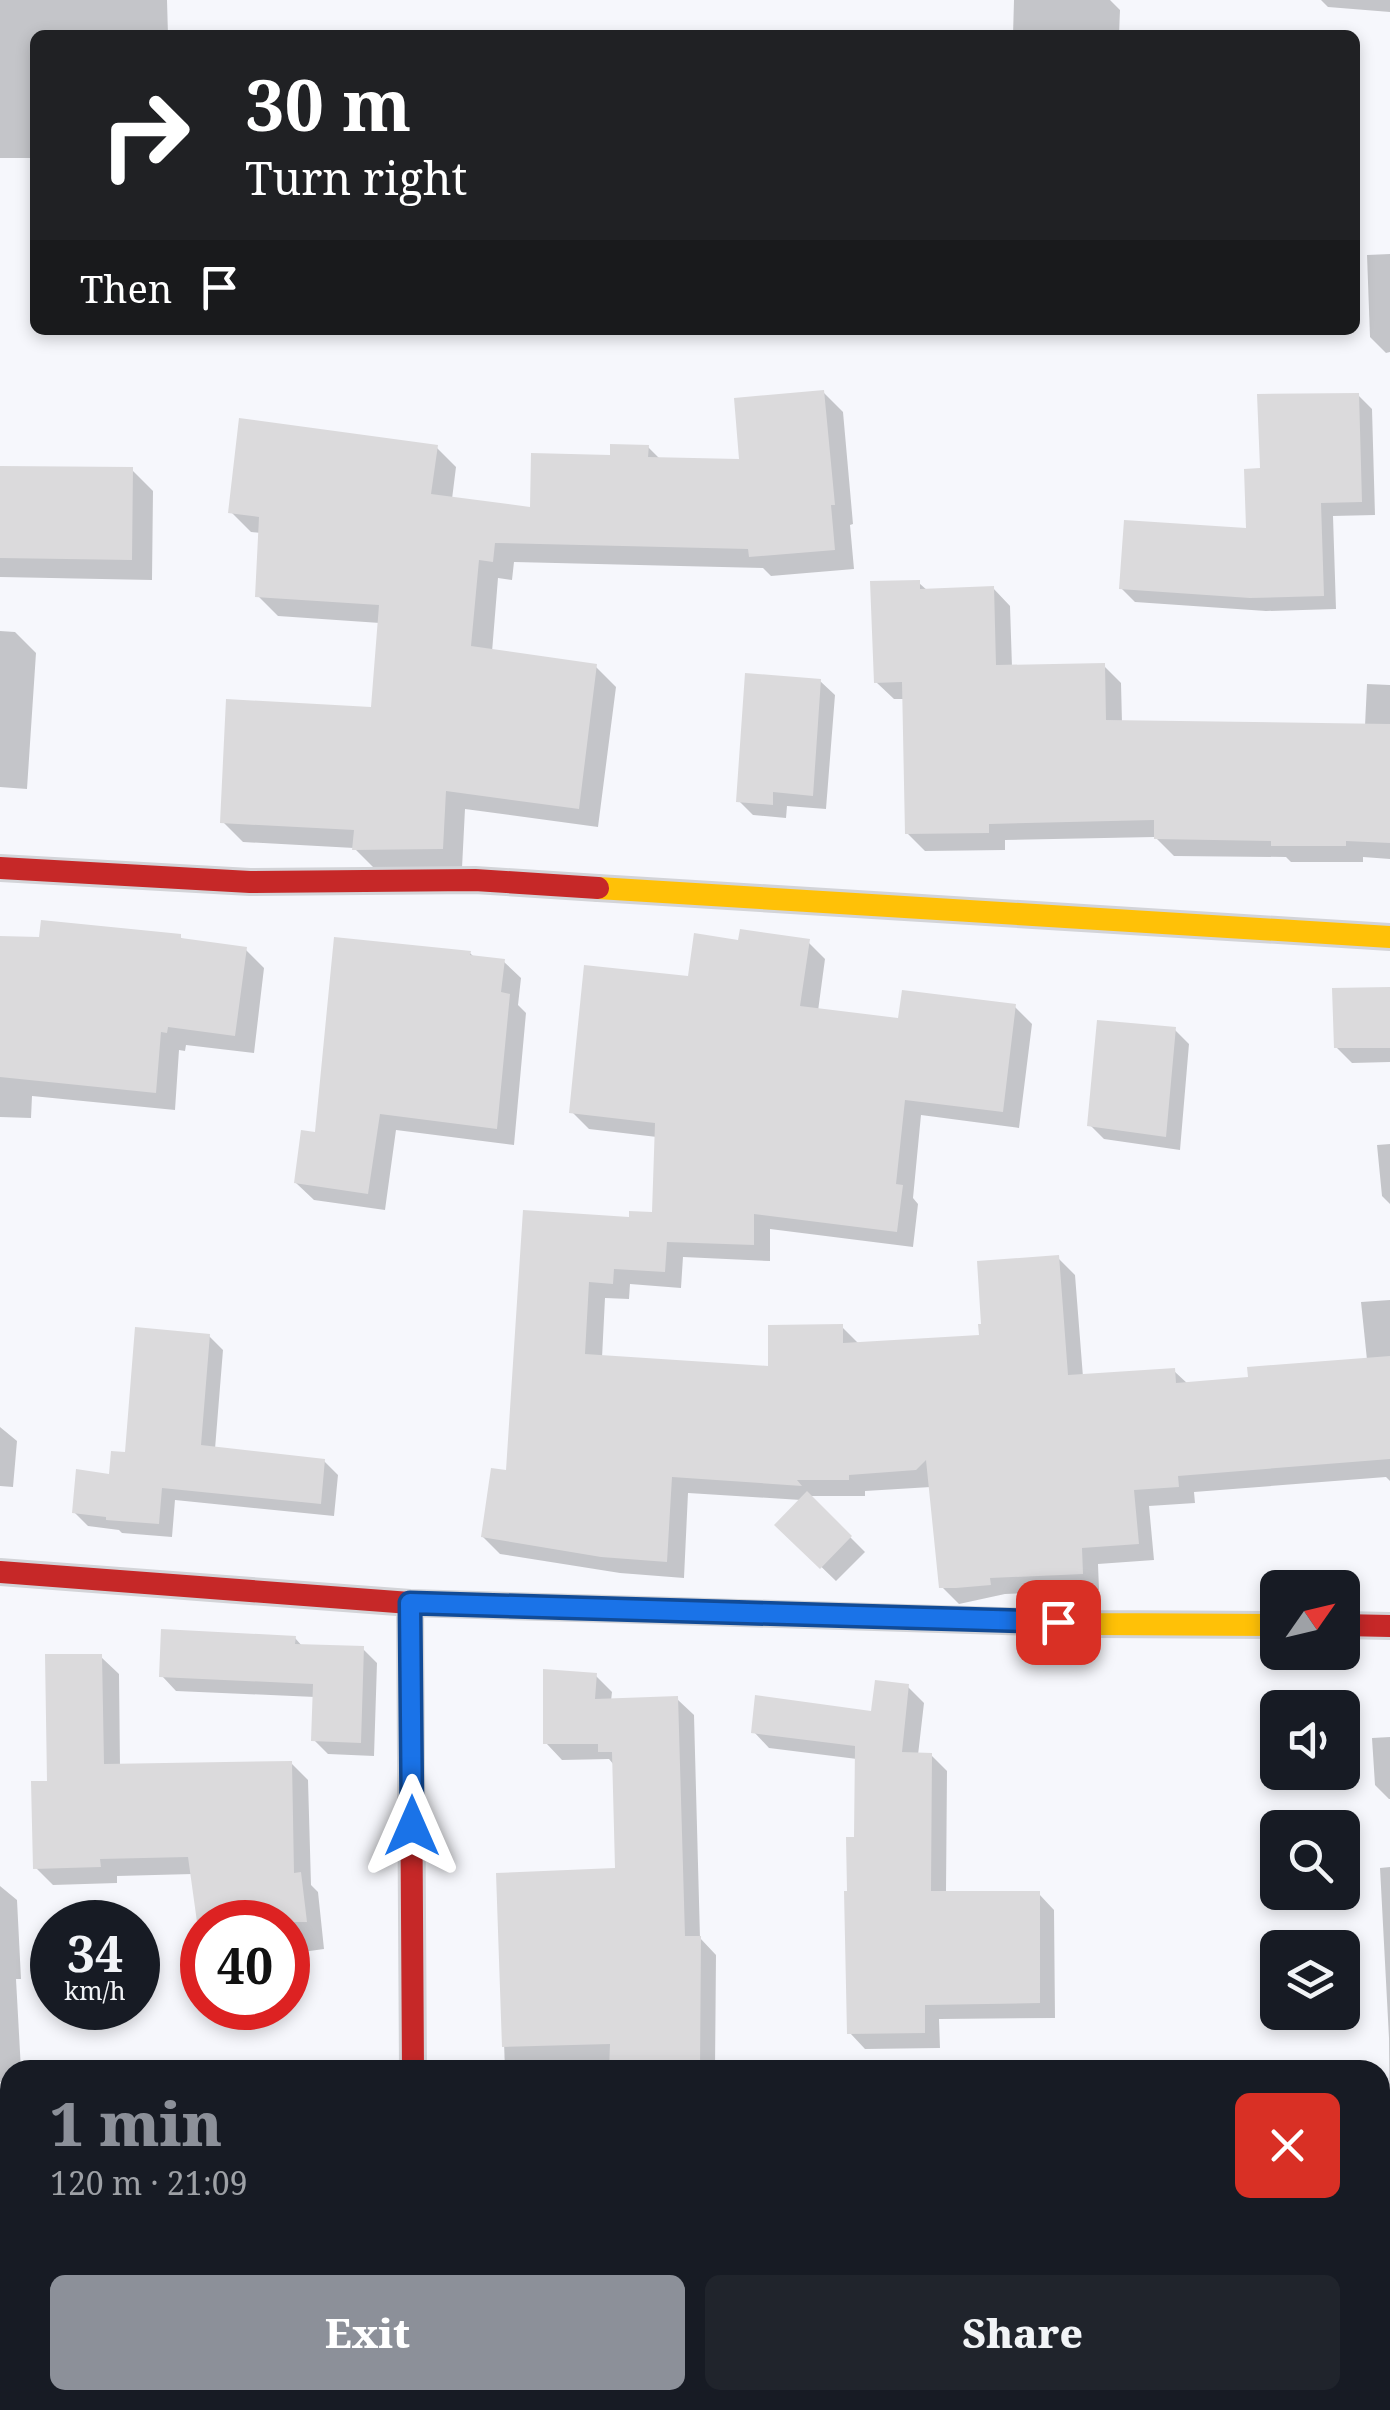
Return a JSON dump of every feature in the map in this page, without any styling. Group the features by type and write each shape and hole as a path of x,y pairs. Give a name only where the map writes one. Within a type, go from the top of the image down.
{"street":[{"path":"0,868 250,882 475,880 1390,937"},
{"path":"0,1572 410,1603 1096,1624 1260,1625"},
{"path":"410,1603 413,2060"},
{"path":"1360,1625 1390,1626"}],"building":[{"path":"824,390 835,505 831,505 835,550 749,557 748,549 495,543 493,562 479,560 471,646 597,664 579,809 446,791 443,849 352,850 354,830 220,823 226,699 371,707 379,605 255,597 259,517 228,513 239,418 438,445 431,494 530,507 531,453 610,455 610,444 649,445 648,457 739,459 734,398"},
{"path":"1359,393 1362,502 1321,503 1324,596 1250,598 1119,589 1124,520 1246,528 1244,469 1260,468 1257,394"},
{"path":"0,466 133,467 132,560 0,558"},
{"path":"920,580 920,589 994,586 996,665 1105,663 1106,720 1390,724 1390,843 1346,841 1346,846 1271,846 1271,841 1154,839 1154,820 989,824 989,833 905,834 902,682 874,683 870,581"},
{"path":"745,673 821,679 813,796 773,792 773,805 736,802"},
{"path":"41,920 181,934 181,938 247,947 235,1036 168,1027 167,1033 161,1032 156,1093 0,1077 0,936 39,937"},
{"path":"740,929 810,939 800,1006 898,1018 902,990 1016,1004 1003,1112 905,1100 896,1184 903,1185 897,1232 754,1214 754,1245 667,1242 665,1272 614,1269 613,1284 589,1282 585,1354 768,1366 768,1325 843,1324 843,1343 979,1335 977,1261 1059,1255 1068,1375 1175,1368 1176,1383 1248,1377 1247,1367 1390,1356 1390,1459 1178,1476 1179,1487 1134,1490 1139,1544 1082,1548 1083,1574 990,1578 991,1585 939,1588 926,1460 916,1470 849,1475 849,1480 797,1480 802,1486 672,1477 667,1562 601,1557 481,1537 491,1468 506,1470 523,1210 629,1217 629,1211 652,1212 655,1123 569,1113 584,965 688,976 694,933 738,940"},
{"path":"334,937 471,951 470,955 505,959 501,992 510,994 497,1129 380,1114 368,1194 294,1183 301,1130 315,1132"},
{"path":"1390,987 1390,1048 1334,1048 1332,988"},
{"path":"1097,1020 1176,1027 1166,1137 1087,1126"},
{"path":"135,1327 210,1334 201,1445 325,1459 321,1504 162,1488 159,1524 72,1513 76,1469 109,1474 111,1451 125,1452"},
{"path":"807,1491 852,1536 820,1569 774,1525"},
{"path":"161,1629 296,1636 295,1644 364,1646 361,1743 311,1741 313,1684 159,1677"},
{"path":"45,1654 102,1654 104,1764 292,1761 294,1873 301,1872 304,1900 194,1900 188,1857 100,1859 101,1867 33,1869 31,1781 47,1781"},
{"path":"543,1669 597,1673 595,1699 678,1696 685,1936 701,1936 700,2060 609,2060 610,2044 502,2047 496,1873 615,1868 612,1752 598,1752 598,1744 543,1744"},
{"path":"875,1680 909,1684 902,1752 932,1753 931,1891 1040,1891 1040,2003 925,2005 925,2033 847,2034 844,1891 846,1837 854,1837 855,1746 751,1733 755,1695 871,1711"}],"traffic: slow":[{"path":"598,888 1390,937"},
{"path":"678,1611 1096,1624 1260,1625"}],"traffic: jam":[{"path":"0,868 250,882 475,880 598,888"},
{"path":"0,1572 410,1603 678,1611"},
{"path":"410,1603 413,2060"},
{"path":"1360,1625 1390,1626"}],"route":[{"path":"412,1826 410,1603 1058,1622"}]}
